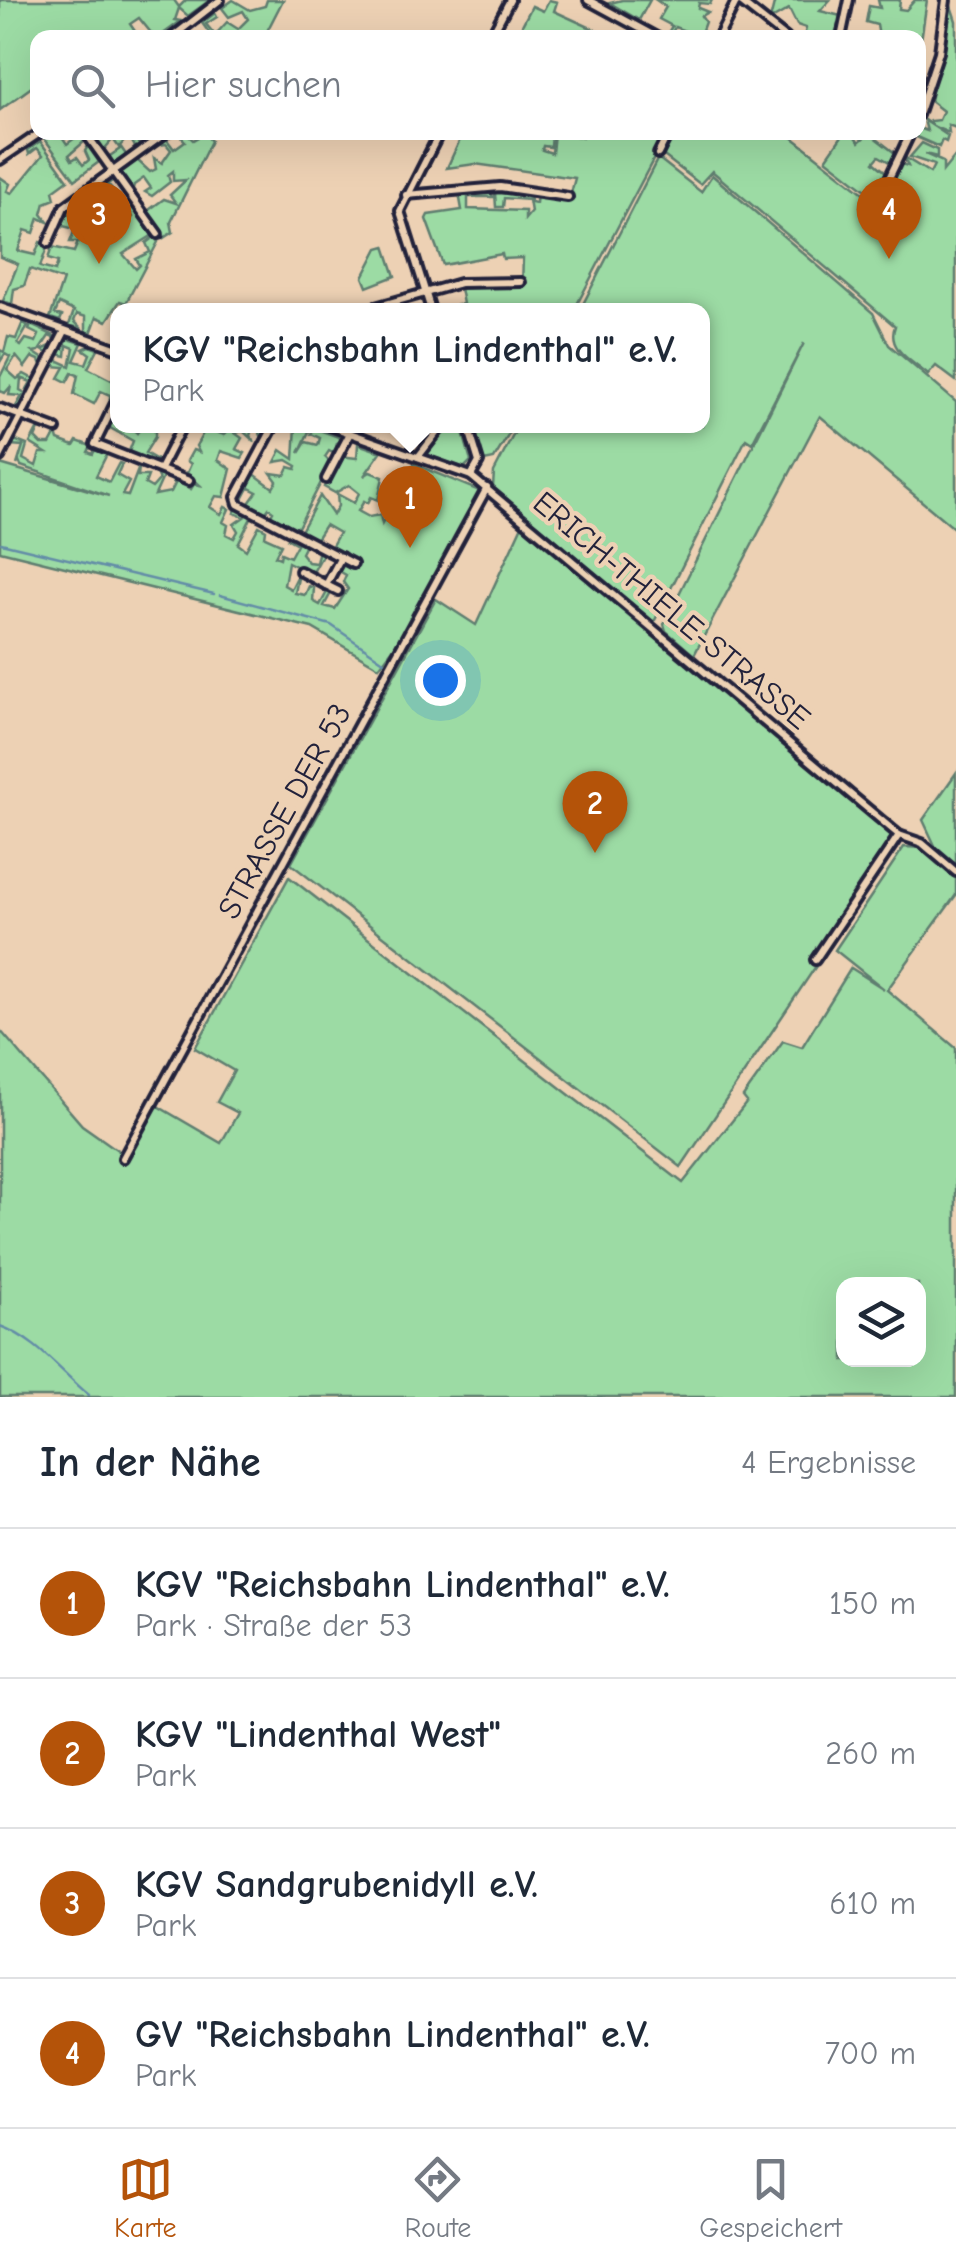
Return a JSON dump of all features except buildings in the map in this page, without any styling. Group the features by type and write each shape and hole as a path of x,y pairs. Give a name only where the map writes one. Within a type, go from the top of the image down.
{"street":[{"path":"181,30 220,0"},
{"path":"494,30 510,0"},
{"path":"588,0 643,30"},
{"path":"722,30 737,0 776,30"},
{"path":"843,30 850,0"},
{"path":"926,90 938,52 946,0"},
{"path":"0,160 30,140"},
{"path":"90,140 158,234"},
{"path":"48,243 64,208 156,140"},
{"path":"429,303 400,214 404,198 436,140"},
{"path":"658,154 665,140"},
{"path":"878,201 907,140"},
{"path":"404,198 500,188 568,197"},
{"path":"387,303 460,283 521,282"},
{"path":"0,307 110,346"},
{"path":"0,457 65,331"},
{"path":"0,408 56,429"},
{"path":"110,413 95,444 161,466 190,481"},
{"path":"161,466 178,433"},
{"path":"270,433 236,498 238,504 353,564"},
{"path":"326,479 349,433"},
{"name":"ERICH-THIELE-STRASSE","path":"353,433 471,476 899,835 922,843 956,872"},
{"path":"418,457 437,433"},
{"path":"470,433 479,462 471,476"},
{"name":"STRASSE DER 53","path":"122,1158 487,488"},
{"path":"326,585 341,557"},
{"path":"300,571 338,591"},
{"path":"815,960 899,835"}],"green space":[{"path":"0,0 174,0 179,7 186,0 210,0 188,16 179,8 175,20 181,21 169,30 149,30 139,18 130,24 134,30 30,30 30,88 0,110"},
{"path":"233,0 250,10 265,6 267,0 283,0 268,30 220,30 227,22 238,29 248,19 243,11 229,17 222,8"},
{"path":"549,0 557,2 554,11 596,30 520,30 532,6 543,11"},
{"path":"650,0 639,20 610,3"},
{"path":"656,0 712,0 710,4 699,3 698,8 708,12 701,16 705,22 702,30 670,30 672,26 659,19 666,7"},
{"path":"775,0 830,0 820,11 841,16 836,30 806,30 797,25 789,9 770,20"},
{"path":"878,0 900,0 899,9 906,10 915,0 927,0 923,30 878,30 877,25 866,22 869,6 880,8"},
{"path":"949,0 956,21 956,128 948,125 949,133 932,126 930,121 939,120 943,111 930,101"},
{"path":"215,13 217,17 206,24 211,30 202,23"},
{"path":"926,121 948,136 946,142 942,140 939,147 923,140"},
{"path":"45,140 64,140 67,144 84,140 69,155 72,160 77,157 83,165 89,160 85,151 88,146 99,162 75,180"},
{"path":"94,140 112,140 102,152"},
{"path":"114,140 125,140 120,146 127,156 112,165 107,158 120,149"},
{"path":"167,140 174,149 185,141 211,141 171,222 173,232 162,239 146,212 164,199 176,203 170,195 186,180 173,181 173,171 168,175 170,182 152,196 145,192 151,188 144,178 134,185 132,192 119,174 136,159 150,172 156,169 154,158 162,163 171,150 166,144 153,146"},
{"path":"460,140 552,140 551,147 543,146 542,150 552,153 553,140 663,140 578,303 463,303 460,288 522,285 523,258 503,259 502,254 443,265 426,219 428,215 462,210 459,193 469,196 472,192 491,192 493,197 468,197 468,209 525,211 525,219 531,212 529,200 504,198 503,207 496,207 495,193 528,194 529,198 530,194 531,202 536,203 537,195 569,201 575,178 475,164 447,168"},
{"path":"667,140 796,140 903,224 905,221 883,204 901,164 908,166 904,157 930,173 934,165 910,157 922,143 937,150 937,157 925,154 943,162 943,171 956,155 956,381 936,366 928,375 908,359 894,341 895,326 712,171 700,184 660,153"},
{"path":"839,140 878,140 895,153 891,163 879,156 874,162 886,172 877,188 866,190 826,159"},
{"path":"40,141 68,180 53,191 55,199 45,203 42,214 48,222 39,218 34,233 25,230 18,251 35,255 40,242 48,245 40,267 55,271 58,262 48,259 52,247 74,252 78,242 70,242 75,229 63,226 56,233 73,205 69,213 75,222 83,218 80,213 89,211 81,199 111,177 112,181 91,197 100,215 96,219 100,225 111,217 111,195 103,189 109,185 123,204 130,203 122,209 121,226 133,217 129,210 132,206 153,235 123,254 136,269 140,265 136,259 150,252 146,243 154,237 158,242 126,303 110,303 110,316 107,321 97,317 91,333 86,331 86,317 77,314 74,321 82,329 69,325 74,311 59,304 55,314 62,316 60,321 50,318 63,280 30,269 24,286 14,289 12,304 3,301 18,264 0,257 0,177 10,184 7,191 12,193 43,155 37,148 29,154 28,150"},
{"path":"658,158 701,192 712,175 873,313 889,345 956,402 956,530 820,416 694,655 666,631 664,624 804,343 752,443 746,439 654,622 493,487 494,472 514,433 710,433 710,303 584,303"},
{"path":"385,246 395,276 367,287 363,277 378,248"},
{"path":"23,322 28,326 18,344 21,346 26,339 36,342 39,335 29,330 31,325 59,338 50,355 42,350 53,345 54,338 49,336 39,351 33,352 47,361 43,370 39,360 32,357 25,367 16,356 7,370 17,379 24,374 37,381 31,391 27,389 31,382 21,378 20,390 29,395 18,411 14,410 22,396 9,395 11,386 5,393 0,391 0,377 10,357 5,354 0,362 0,350 4,352 8,337 16,339"},
{"path":"65,338 82,343 74,361 86,364 90,354 83,349 98,349 88,368 110,379 110,395 101,391 94,404 74,394 78,375 72,373 67,382 59,378 65,367 51,366 55,359 70,366 74,348 67,345 66,356 57,354"},
{"path":"39,426 46,429 39,429 35,438 41,444 50,444 56,433 58,440 74,446 77,441 91,446 88,452 93,454 96,448 108,452 96,476 109,482 119,463 122,464 117,475 129,482 122,495 128,496 139,467 138,476 148,476 145,484 152,488 159,480 155,471 164,475 155,495 171,492 175,484 169,478 191,489 194,484 200,485 187,473 191,464 187,461 193,450 199,452 196,446 203,433 235,433 242,438 236,449 245,453 242,458 221,451 218,460 231,469 224,497 216,496 210,507 221,514 225,507 229,509 223,522 228,525 226,534 234,538 238,531 234,524 244,517 234,513 237,508 252,516 238,544 246,550 259,526 266,530 265,537 281,544 275,556 280,558 281,553 290,557 297,544 288,539 293,536 306,543 301,553 308,562 316,563 319,549 324,552 312,574 288,562 284,585 291,589 299,573 295,593 305,595 309,586 314,588 313,601 320,605 327,592 321,585 337,594 331,593 324,606 335,609 348,589 343,582 346,575 339,571 333,577 340,563 353,566 355,562 330,549 339,533 325,525 316,539 325,546 300,533 320,496 333,515 338,506 337,494 354,503 359,493 349,485 335,493 324,487 340,456 357,458 358,444 381,452 364,476 370,472 383,477 378,500 371,497 358,511 369,517 380,515 382,524 414,464 482,492 405,633 379,667 312,628 0,551 0,464 109,496 21,466 19,461 17,465 23,446 9,445 12,439 27,445 23,459 36,466 40,453 46,453 30,443"},
{"path":"119,433 155,433 145,453 159,461 128,454 133,441"},
{"path":"296,433 308,433 299,453 306,442 318,445 320,438 312,433 344,439 337,443 335,454 329,451 325,457 331,463 296,531 269,518 273,511 269,508 264,515 247,506 257,492 249,488 241,503 239,498 253,473 273,488 277,481 271,473 285,475 289,467 296,469 287,460 275,462 281,450 294,459"},
{"path":"440,433 463,433 471,461 464,468 425,454"},
{"path":"475,433 510,433 494,459 484,461"},
{"path":"524,521 900,841 681,1167 291,864 436,599 476,625"},
{"path":"956,773 956,869 938,852 923,820"},
{"path":"904,847 923,848 956,876 956,895 887,990 956,1048 956,1397 0,1397 0,1030 82,1125 126,1156 154,1104 221,1143 238,1113 217,1102 234,1071 195,1048 289,877 683,1183 747,1102 743,1097 783,1041 802,1047 851,968 884,989 835,950"}],"waterway":[{"path":"1,543 214,594"},
{"path":"220,595 331,625 388,664"},
{"path":"0,1326 36,1347 89,1395"}],"place":[{"name":"GV \"Reichsbahn Lindenthal\" e.V.","path":"889,259"},
{"name":"KGV Sandgrubenidyll e.V.","path":"99,264"},
{"name":"KGV \"Reichsbahn Lindenthal\" e.V.","path":"410,548"},
{"name":"KGV \"Lindenthal West\"","path":"595,853"}]}
